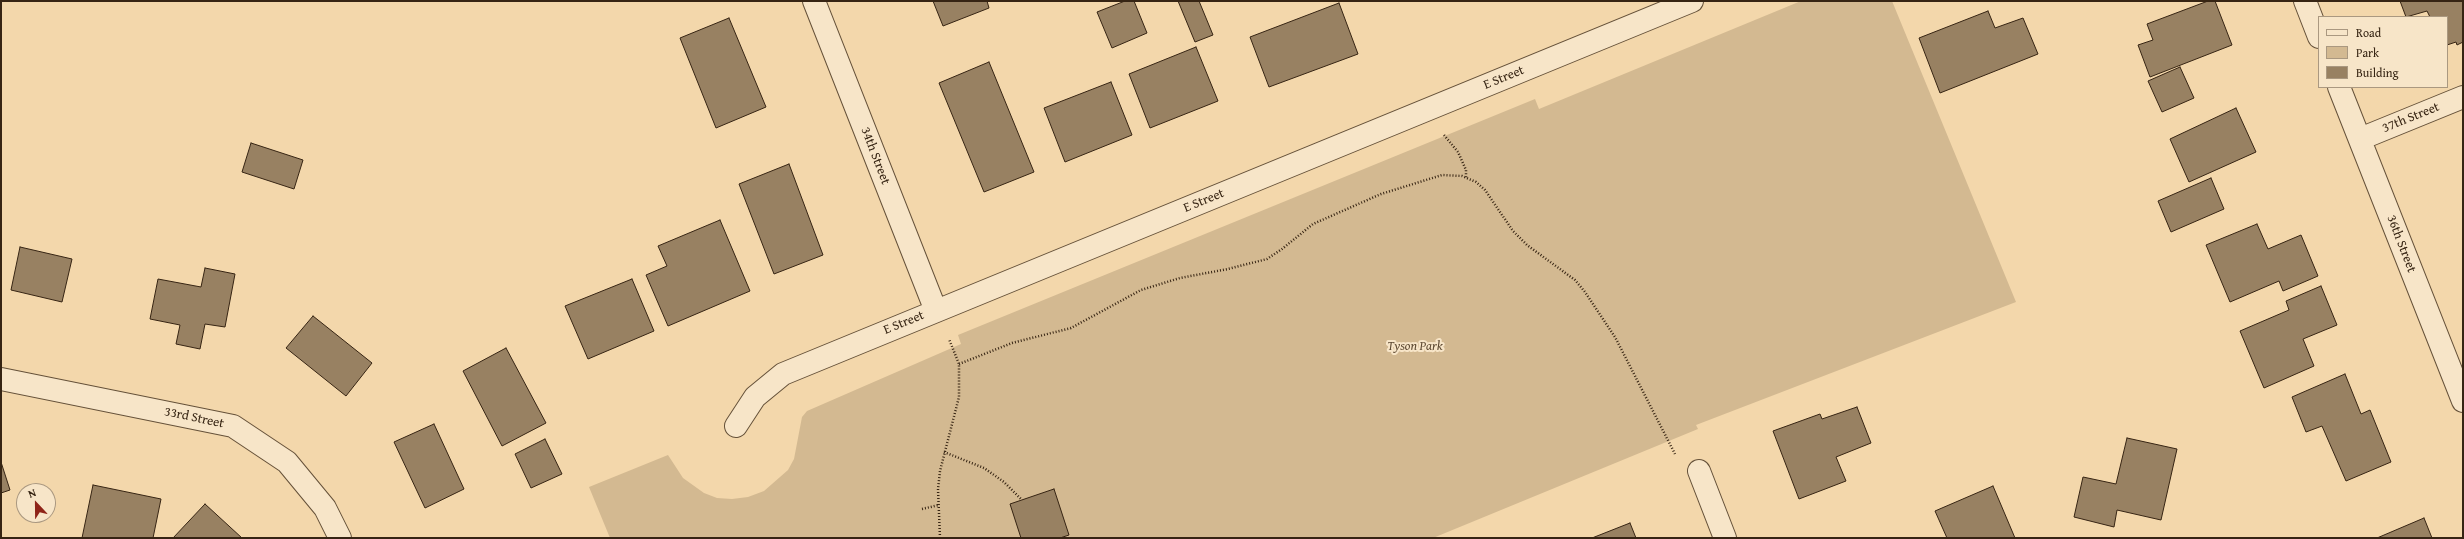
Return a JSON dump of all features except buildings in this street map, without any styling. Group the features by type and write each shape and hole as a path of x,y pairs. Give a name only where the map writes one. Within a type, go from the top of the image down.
{"street":[{"name":"34th Street","path":"814,1 936,311"},
{"name":"E Street","path":"736,426 755,397 783,374 1692,1"},
{"path":"2305,1 2318,34"},
{"name":"36th Street","path":"2339,88 2463,400"},
{"name":"37th Street","path":"2360,139 2463,97"},
{"name":"33rd Street","path":"1,379 233,426 287,462 325,508 340,538"},
{"path":"1699,470 1725,538"}],"path":[{"path":"1431,108 1447,140 1458,152 1466,170 1466,178"},
{"path":"959,364 1012,342 1071,328 1141,290 1180,278 1247,265 1267,259 1326,216 1394,190 1442,175 1466,178 1476,182 1485,190 1514,231 1527,245 1575,280 1585,292 1615,337 1675,455"},
{"path":"936,311 959,364 959,397 940,472 940,538"},
{"path":"944,452 984,468 1004,482 1022,500"},
{"path":"922,509 939,505"}],"green space":[{"name":"Tyson Park","path":"1801,1 1892,1 2016,302 1696,425 1698,429 1433,538 610,538 589,487 668,455 683,478 704,493 717,498 732,499 748,497 764,491 788,470 794,459 802,417 807,411 961,344 958,335 1535,99 1539,109"}]}
